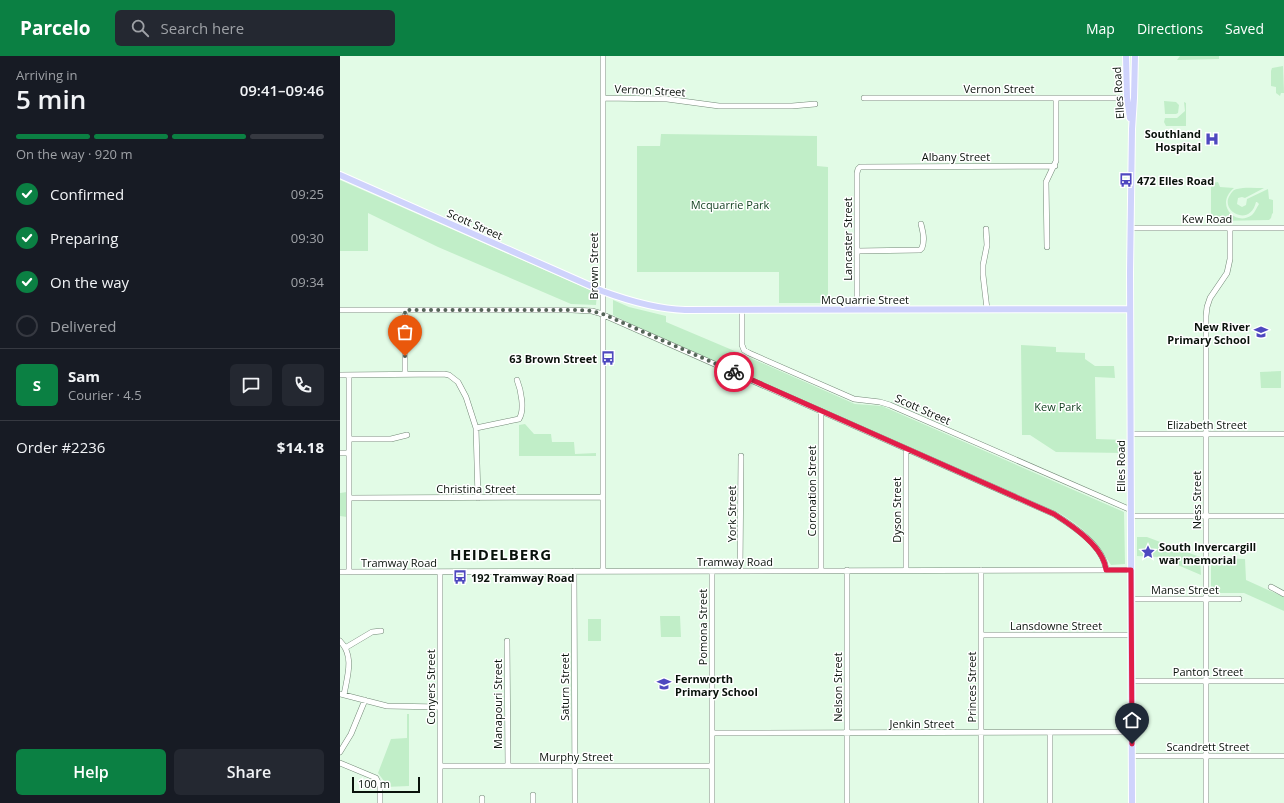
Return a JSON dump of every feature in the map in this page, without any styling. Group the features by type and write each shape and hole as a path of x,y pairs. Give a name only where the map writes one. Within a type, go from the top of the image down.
{"main road":[{"name":"Elles Road","path":"1126,59 1127,98 1132,129"},
{"name":"Elles Road","path":"1132,803 1130,228 1135,59"},
{"name":"Scott Street","path":"340,175 602,292"},
{"name":"McQuarrie Street","path":"602,292 627,300 665,308 742,310 1130,309"}],"street":[{"name":"Brown Street","path":"603,56 603,571"},
{"path":"1126,59 1135,59"},
{"name":"Vernon Street","path":"603,98 667,99 719,106 792,106 815,104"},
{"name":"Vernon Street","path":"864,98 1134,98"},
{"path":"1047,247 1046,182 1048,175 1055,166 1056,98"},
{"name":"Albany Street","path":"858,170 864,167 1055,166"},
{"name":"Lancaster Street","path":"857,309 858,170"},
{"path":"857,251 920,250 923,245 924,237 921,224"},
{"name":"Kew Road","path":"1130,228 1284,228"},
{"name":"Ness Street","path":"1206,803 1207,307 1210,298 1228,273 1230,259 1230,228"},
{"path":"986,229 987,245 983,275 987,309"},
{"path":"340,310 576,310 592,311 603,314 1060,518 1071,524 1087,538 1100,555 1105,564 1106,570"},
{"path":"405,310 405,374"},
{"name":"Scott Street","path":"742,310 742,345 744,350 749,353 854,399 890,404 1131,513"},
{"path":"340,375 444,374 454,378 458,382 466,397 476,428 478,498"},
{"path":"349,375 349,572"},
{"path":"476,428 519,419 522,412 521,391 517,380"},
{"name":"Coronation Street","path":"821,411 821,570"},
{"name":"Elizabeth Street","path":"1130,434 1284,434"},
{"path":"349,439 391,439 407,435"},
{"name":"Dyson Street","path":"906,449 906,570"},
{"path":"340,453 349,453"},
{"name":"York Street","path":"740,571 741,456"},
{"name":"Christina Street","path":"349,498 603,497"},
{"path":"1131,513 1206,516 1284,516"},
{"name":"Nelson Street","path":"847,570 848,803"},
{"name":"Princes Street","path":"981,570 981,803"},
{"name":"Tramway Road","path":"340,572 1131,570"},
{"name":"Saturn Street","path":"574,571 575,803"},
{"name":"Pomona Street","path":"712,571 712,803"},
{"name":"Conyers Street","path":"440,572 440,803"},
{"path":"1271,587 1284,594"},
{"name":"Manse Street","path":"1132,599 1239,599"},
{"path":"345,648 372,632 381,631"},
{"name":"Lansdowne Street","path":"981,635 1132,635"},
{"name":"Manapouri Street","path":"507,641 508,766"},
{"path":"340,642 345,648 349,662 342,694 379,704 440,707"},
{"name":"Panton Street","path":"1132,682 1284,681"},
{"path":"340,752 352,734 365,700"},
{"name":"Jenkin Street","path":"712,733 1132,732"},
{"path":"1050,733 1050,803"},
{"name":"Scandrett Street","path":"1132,756 1284,756"},
{"path":"340,763 376,778 380,786 380,803"},
{"name":"Murphy Street","path":"440,766 712,766"},
{"path":"533,795 533,803"}],"green space":[{"path":"1180,56 1219,56 1219,59 1177,60"},
{"path":"1283,66 1284,93 1281,93 1280,96 1276,93 1276,87 1271,86 1271,71 1272,68"},
{"path":"1164,101 1176,102 1179,105 1178,113 1165,114"},
{"path":"1184,102 1186,103 1186,126 1166,126 1164,122 1165,118 1177,118 1185,111"},
{"name":"Mcquarrie Park","path":"661,134 817,136 817,166 828,167 828,303 779,303 779,272 637,272 637,146 660,146"},
{"path":"340,180 597,293 596,305 571,304 438,247 368,213 368,251 340,251"},
{"path":"1218,182 1220,187 1234,188 1228,195 1226,201 1227,207 1234,216 1240,218 1246,218 1252,215 1259,204 1256,202 1253,210 1248,214 1237,214 1232,211 1228,201 1233,191 1243,188 1264,188 1245,198 1238,198 1237,204 1242,207 1246,205 1247,199 1268,189 1269,199 1273,200 1273,213 1271,218 1269,220 1214,220 1211,213 1211,186 1213,183"},
{"path":"613,300 629,307 666,316 666,322 855,404 882,406 1124,512 1125,564 1111,565 1100,548 1082,529 1059,513 645,331 613,315"},
{"name":"Kew Park","path":"1021,345 1056,347 1056,352 1085,353 1085,359 1095,366 1114,366 1115,378 1095,377 1096,439 1125,440 1125,453 1056,452 1030,435 1022,435"},
{"path":"1281,371 1281,388 1261,388 1260,372"},
{"path":"525,424 534,434 551,434 552,442 574,442 575,454 596,453 596,456 519,456 519,425"},
{"path":"347,492 347,517 340,516 340,493"},
{"path":"1137,537 1147,537 1200,557 1201,575 1159,557 1137,556"},
{"path":"1211,558 1245,559 1246,580 1284,597 1284,611 1244,593 1211,593"},
{"path":"660,616 680,616 681,637 661,637"},
{"path":"588,619 601,619 601,641 588,641"},
{"path":"407,714 409,714 409,786 385,787 384,781 378,773 391,739 407,738"}],"way so far":[{"path":"405,356 405,310 580,310 603,314 734,372"}],"place":[{"name":"Southland Hospital","path":"1212,139"},
{"name":"472 Elles Road","path":"1126,180"},
{"name":"New River Primary School","path":"1261,332"},
{"name":"63 Brown Street","path":"608,358"},
{"name":"South Invercargill war memorial","path":"1148,552"},
{"name":"192 Tramway Road","path":"460,577"},
{"name":"Fernworth Primary School","path":"664,684"}],"district":[{"name":"HEIDELBERG","path":"501,554"}],"route":[{"path":"734,372 1054,514 1071,524 1087,538 1103,559 1106,570 1131,570 1132,744"}]}
